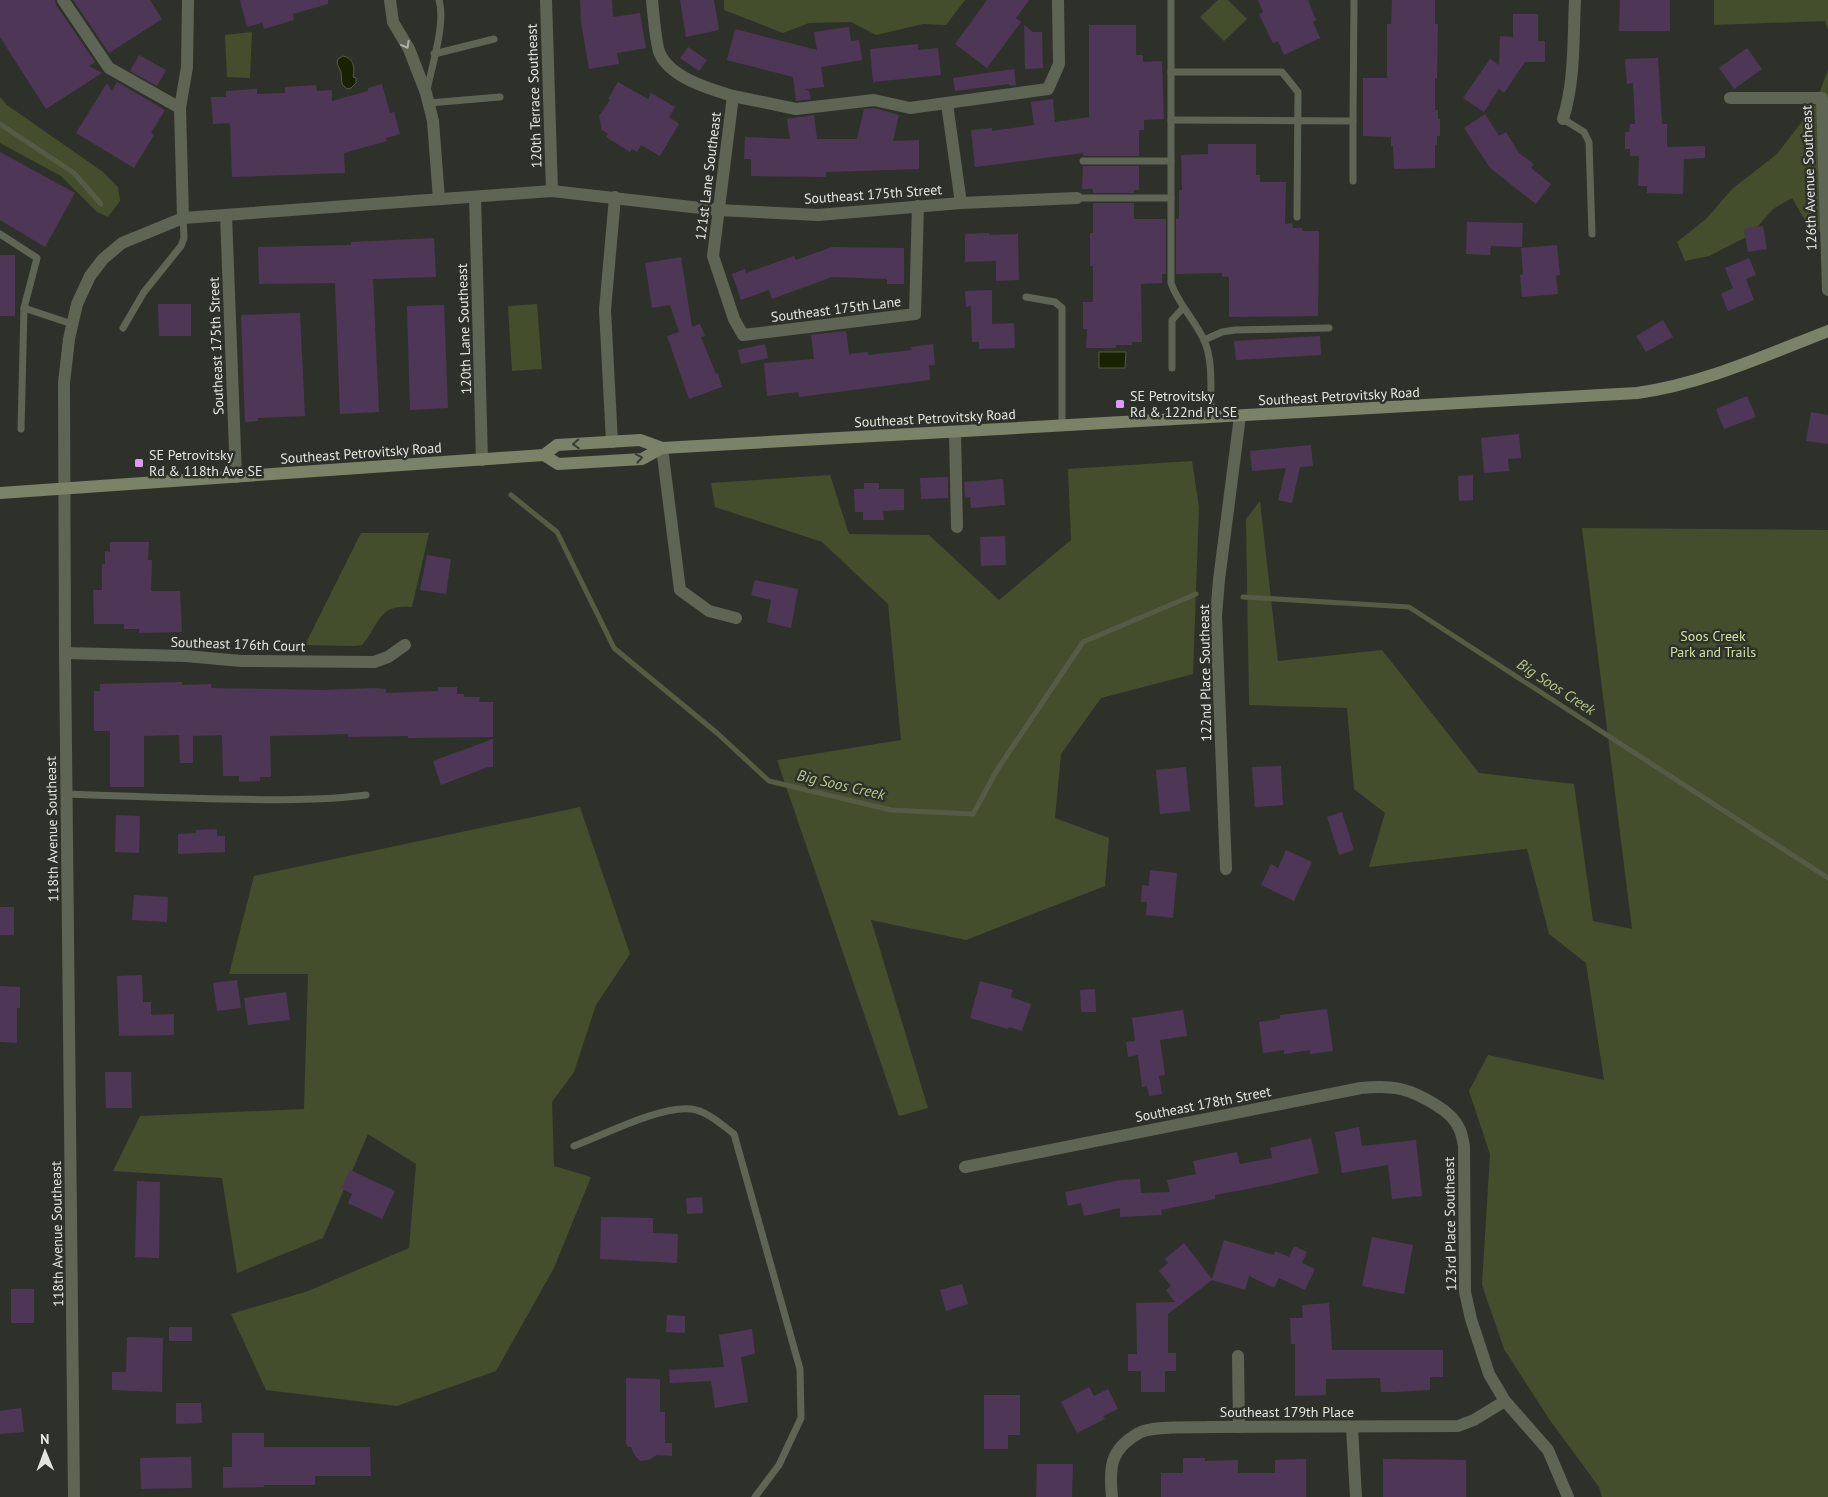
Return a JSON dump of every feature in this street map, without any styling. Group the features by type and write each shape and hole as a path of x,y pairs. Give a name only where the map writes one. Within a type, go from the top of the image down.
{"main road":[{"name":"Southeast Petrovitsky Road","path":"0,493 544,455 557,445 640,440 662,448 1637,394 1667,389 1723,371 1828,331"},
{"name":"Southeast Petrovitsky Road","path":"544,455 558,464 642,459 662,448"}],"street":[{"path":"63,0 109,68 180,108"},
{"path":"188,0 187,67 180,108 183,218 552,191"},
{"path":"390,0 393,22 410,49 428,98 433,121 439,200"},
{"name":"120th Terrace Southeast","path":"546,0 552,191"},
{"name":"121st Lane Southeast","path":"652,0 659,54 673,71 709,89 733,96 713,256 734,319 743,335"},
{"path":"733,96 796,109 874,100 910,108 1048,89 1059,64 1058,0"},
{"path":"1563,119 1572,78 1575,0"},
{"name":"126th Avenue Southeast","path":"1730,98 1822,98 1828,290"},
{"path":"947,104 961,202"},
{"name":"Southeast 175th Street","path":"552,191 718,210 818,214 961,202 1077,198"},
{"name":"120th Lane Southeast","path":"475,197 482,460"},
{"path":"612,442 605,310 615,198"},
{"name":"Southeast 175th Lane","path":"743,335 916,314 918,206"},
{"name":"Southeast 175th Street","path":"226,214 236,477"},
{"name":"118th Avenue Southeast","path":"74,1497 64,383 72,324 77,304 90,276 103,259 122,242 183,218"},
{"name":"122nd Place Southeast","path":"1226,869 1216,616 1240,416"},
{"path":"955,432 957,526"},
{"path":"662,448 680,590 709,611 736,618"},
{"name":"Southeast 176th Court","path":"65,653 186,656 241,661 374,662 388,657 405,645"},
{"name":"Southeast 178th Street","path":"965,1167 1361,1088 1382,1086 1402,1089 1418,1094 1442,1109"},
{"name":"123rd Place Southeast","path":"1442,1109 1452,1118 1460,1130 1464,1146 1465,1292 1471,1319 1490,1374 1505,1401 1548,1450 1568,1497"},
{"path":"1238,1356 1239,1427"},
{"name":"Southeast 179th Place","path":"1112,1497 1110,1474 1112,1458 1123,1444 1141,1432 1166,1428 1458,1426 1474,1420 1505,1401"},
{"path":"1352,1427 1356,1497"}],"lane":[{"path":"1171,0 1171,283 1175,296 1204,340 1209,355 1211,418"},
{"path":"1353,181 1354,0"},
{"path":"441,1 441,22 434,54 428,98 500,98"},
{"path":"434,54 494,39"},
{"path":"1171,72 1282,72 1298,92 1297,217"},
{"path":"1563,119 1584,132 1589,142 1592,234"},
{"path":"1171,120 1354,121"},
{"path":"1083,161 1171,161"},
{"path":"1077,198 1171,198"},
{"path":"123,328 144,292 182,246 184,238 183,218"},
{"path":"0,234 37,258 24,308 21,430"},
{"path":"1026,296 1055,302 1062,308 1062,426"},
{"path":"24,308 72,324"},
{"path":"1172,368 1172,320 1183,308"},
{"path":"1204,340 1222,332 1235,330 1329,328"},
{"path":"67,794 143,798 273,800 334,799 366,795"},
{"path":"574,1146 664,1111 682,1109 692,1109 711,1116 734,1134 800,1369 801,1418 779,1465 755,1497"}],"green space":[{"path":"724,0 965,0 946,25 923,24 876,35 851,22 809,23 783,33 724,10"},
{"path":"1218,0 1228,0 1247,19 1224,41 1200,17"},
{"path":"1714,0 1828,0 1828,30 1825,21 1714,25"},
{"path":"252,32 250,78 227,77 225,35"},
{"path":"1828,70 1828,236 1809,227 1792,198 1773,209 1750,235 1709,256 1685,261 1677,242 1706,219 1732,189 1777,154 1814,106"},
{"path":"0,97 7,105 103,172 118,187 120,201 108,217 97,212 61,176 0,143"},
{"path":"537,304 542,369 512,371 508,306"},
{"path":"1192,461 1199,507 1193,674 1101,698 1061,754 1055,818 1109,838 1105,886 966,940 871,920 928,1108 899,1116 777,760 901,740 888,604 822,542 715,507 711,483 830,475 849,534 929,535 999,600 1071,540 1068,469"},
{"name":"Soos Creek Park and Trails","path":"1260,501 1278,661 1382,650 1479,773 1574,784 1593,921 1632,929 1582,528 1828,530 1828,1497 1602,1497 1599,1487 1549,1419 1504,1349 1482,1285 1490,1154 1469,1091 1488,1055 1604,1080 1586,963 1549,934 1527,849 1369,867 1385,813 1354,789 1347,708 1249,705 1246,519"},
{"path":"361,533 429,533 412,607 401,607 386,612 362,645 305,645"},
{"path":"580,807 630,954 596,1005 574,1072 552,1102 554,1166 591,1177 554,1268 496,1371 397,1406 266,1390 231,1314 308,1291 409,1248 416,1164 368,1134 323,1238 237,1273 222,1178 113,1171 140,1116 304,1109 308,974 229,974 254,876"}],"shaded area":[{"path":"343,56 352,61 354,67 353,77 356,78 356,83 347,89 342,84 341,72 337,63 338,59"},
{"path":"1099,352 1126,352 1125,368 1099,368"}],"building":[{"path":"0,0 55,0 56,5 95,62 89,66 102,73 46,109 0,37"},
{"path":"73,0 150,0 162,19 109,53"},
{"path":"240,0 328,0 328,4 293,14 294,20 264,29 262,23 247,27"},
{"path":"580,0 612,0 613,17 640,13 646,48 617,53 619,64 589,69 581,22"},
{"path":"680,0 714,0 719,30 686,37"},
{"path":"987,0 1029,0 1016,18 1021,22 987,68 955,44"},
{"path":"1258,0 1308,0 1316,20 1313,22 1320,38 1284,55 1278,41 1273,43 1259,14 1263,12"},
{"path":"1392,0 1435,0 1435,24 1438,24 1435,110 1438,110 1438,119 1440,119 1440,136 1437,136 1437,145 1435,145 1435,168 1394,169 1391,137 1363,136 1363,78 1387,78 1387,24 1391,24"},
{"path":"1620,0 1670,0 1670,31 1619,31"},
{"path":"1513,14 1538,14 1538,41 1545,41 1545,62 1525,62 1504,93 1499,89 1484,112 1463,98 1490,59 1499,65 1500,36 1513,37"},
{"path":"1024,25 1033,32 1042,32 1043,68 1025,69"},
{"path":"1089,25 1136,25 1136,55 1143,55 1143,62 1162,61 1164,119 1144,120 1144,130 1139,130 1139,156 1083,156 1083,153 975,167 971,130 992,128 992,131 1034,125 1031,102 1053,99 1055,122 1089,117"},
{"path":"849,27 851,41 859,40 862,60 821,67 824,87 804,89 809,91 811,99 796,101 793,77 727,60 735,29 817,50 814,32"},
{"path":"918,44 918,50 938,48 941,75 873,82 870,49"},
{"path":"688,47 707,60 699,71 680,58"},
{"path":"1747,48 1762,69 1734,89 1719,68"},
{"path":"139,55 166,70 157,86 130,71"},
{"path":"1658,58 1662,124 1667,124 1667,147 1705,146 1705,158 1684,159 1683,194 1647,193 1647,186 1638,186 1639,156 1630,156 1630,149 1625,149 1625,132 1629,132 1630,124 1635,124 1633,83 1627,84 1625,59"},
{"path":"1014,69 1016,85 1011,86 1008,84 955,91 953,78"},
{"path":"117,82 165,110 151,133 154,135 134,168 76,133 107,83 112,91"},
{"path":"618,82 648,99 651,93 675,107 669,117 679,124 660,156 641,145 637,152 632,149 630,152 606,137 608,134 602,130 599,116 610,100 608,99"},
{"path":"382,84 390,113 394,112 400,134 386,138 387,141 344,153 345,173 232,177 230,123 213,124 211,97 226,97 226,91 257,89 257,94 285,93 285,87 316,85 317,91 332,90 332,101 368,91 368,88"},
{"path":"874,108 899,115 893,141 919,140 919,169 826,172 826,177 751,176 751,159 744,159 745,137 790,139 787,119 814,115 817,139 857,139 864,109"},
{"path":"1485,114 1499,136 1506,132 1519,153 1534,164 1531,168 1551,184 1536,204 1490,168 1464,128"},
{"path":"1208,144 1256,144 1256,175 1260,175 1260,182 1286,182 1285,224 1292,223 1293,228 1302,228 1302,231 1319,231 1318,316 1229,317 1229,277 1222,277 1222,273 1176,274 1176,219 1179,218 1179,190 1182,190 1181,155 1208,154"},
{"path":"0,152 75,193 45,247 0,220"},
{"path":"1083,166 1139,166 1139,190 1134,190 1134,193 1093,193 1093,189 1082,189"},
{"path":"1093,203 1134,203 1134,219 1166,219 1166,274 1162,274 1162,283 1141,284 1142,342 1132,342 1132,345 1116,345 1116,348 1086,348 1087,329 1083,329 1083,302 1093,302 1093,266 1090,266 1090,233 1093,233"},
{"path":"1467,222 1523,223 1522,247 1491,246 1490,255 1466,254"},
{"path":"1763,226 1767,249 1748,252 1744,229"},
{"path":"989,233 989,235 1018,234 1019,280 996,281 996,261 965,262 965,234"},
{"path":"434,238 436,277 373,279 379,412 340,414 335,283 259,284 258,247 351,245 351,242"},
{"path":"1557,245 1560,275 1556,276 1558,294 1522,297 1520,275 1523,274 1521,248"},
{"path":"832,247 904,248 904,284 887,284 887,279 832,277 772,299 769,290 741,300 732,274 745,269 746,273 794,256 796,260"},
{"path":"0,255 15,255 15,316 0,316"},
{"path":"681,257 692,327 700,324 705,336 701,337 716,374 718,373 722,387 689,399 667,336 679,332 670,305 652,308 645,263"},
{"path":"1749,258 1756,275 1746,279 1754,300 1728,311 1721,294 1733,288 1725,268"},
{"path":"992,290 992,324 1014,323 1015,348 979,349 979,342 972,342 971,306 966,307 965,291"},
{"path":"158,304 191,304 191,336 159,336"},
{"path":"444,305 448,408 410,410 407,306"},
{"path":"300,313 305,416 258,418 258,421 245,422 241,315"},
{"path":"1663,320 1673,337 1646,352 1636,336"},
{"path":"846,331 849,354 868,352 868,355 912,350 911,347 933,344 935,365 929,365 930,380 799,397 798,392 767,396 764,363 814,359 811,335"},
{"path":"1320,336 1321,355 1236,360 1234,341"},
{"path":"765,344 768,358 741,364 738,350"},
{"path":"1747,396 1756,417 1724,429 1716,409"},
{"path":"1811,412 1828,415 1828,444 1806,441"},
{"path":"1519,434 1521,458 1508,459 1509,471 1484,473 1481,438"},
{"path":"1311,445 1313,466 1300,467 1292,503 1278,500 1286,468 1252,471 1250,451"},
{"path":"1473,475 1473,500 1459,501 1458,476"},
{"path":"948,477 948,498 921,499 920,478"},
{"path":"1003,479 1005,505 971,508 970,497 965,498 964,482"},
{"path":"864,483 879,483 879,489 904,489 904,510 883,511 884,520 863,520 863,512 855,512 854,489 864,489"},
{"path":"1005,536 1006,565 981,566 980,537"},
{"path":"110,542 149,542 148,560 152,560 151,591 180,591 182,632 139,633 139,629 124,629 124,624 94,624 93,590 102,590 102,564 105,564 105,551 110,552"},
{"path":"427,555 451,559 446,594 420,590"},
{"path":"755,580 798,589 791,628 767,622 771,600 751,595"},
{"path":"182,682 182,685 211,684 211,688 325,690 372,688 386,689 386,693 438,691 438,687 457,687 457,694 464,694 464,697 480,697 479,702 493,702 493,737 348,737 348,734 270,736 271,777 260,777 260,781 239,782 239,776 223,776 222,735 193,736 193,763 180,763 179,735 144,736 144,787 110,787 110,731 94,731 94,691 100,691 100,684"},
{"path":"493,739 493,767 488,767 441,785 433,761"},
{"path":"1281,766 1283,805 1255,807 1252,767"},
{"path":"1186,767 1190,811 1160,814 1156,770"},
{"path":"1342,812 1354,850 1339,855 1327,817"},
{"path":"116,815 140,816 139,853 115,852"},
{"path":"217,829 217,836 225,836 225,852 178,854 178,834 196,833 196,830"},
{"path":"1286,850 1312,862 1294,901 1261,885 1271,864 1278,868"},
{"path":"1150,870 1177,873 1173,918 1146,915 1147,902 1141,902 1142,885 1149,886"},
{"path":"134,895 168,897 167,922 132,920"},
{"path":"0,907 14,907 14,935 0,935"},
{"path":"142,975 143,1002 151,1002 151,1015 174,1014 174,1035 119,1036 117,976"},
{"path":"237,980 241,1008 217,1011 213,983"},
{"path":"980,981 1013,990 1011,997 1031,1004 1022,1031 970,1018"},
{"path":"0,986 20,987 20,1008 17,1008 17,1043 0,1042"},
{"path":"1095,989 1096,1012 1081,1012 1080,990"},
{"path":"286,992 290,1020 248,1025 244,998"},
{"path":"1327,1009 1333,1051 1310,1054 1310,1050 1284,1054 1284,1050 1263,1053 1259,1022 1280,1019 1280,1015"},
{"path":"1183,1010 1187,1036 1160,1040 1165,1075 1159,1076 1162,1094 1149,1096 1147,1086 1142,1087 1138,1055 1128,1057 1126,1042 1135,1041 1132,1018"},
{"path":"105,1072 131,1072 132,1108 106,1108"},
{"path":"1359,1127 1362,1146 1416,1140 1422,1196 1392,1199 1388,1165 1342,1173 1335,1132"},
{"path":"1311,1138 1319,1173 1215,1195 1215,1199 1161,1210 1162,1215 1120,1217 1120,1208 1084,1216 1081,1203 1068,1206 1065,1192 1121,1180 1140,1179 1141,1193 1170,1192 1167,1180 1196,1174 1193,1161 1237,1152 1240,1164 1272,1158 1270,1148"},
{"path":"350,1170 395,1191 382,1219 348,1203 352,1194 341,1188"},
{"path":"137,1181 160,1182 159,1258 135,1257"},
{"path":"702,1197 703,1213 687,1214 686,1198"},
{"path":"601,1217 653,1218 653,1233 678,1234 677,1263 600,1259"},
{"path":"1372,1237 1413,1245 1404,1294 1362,1286"},
{"path":"1224,1240 1274,1255 1275,1251 1289,1257 1294,1246 1307,1252 1302,1263 1315,1269 1305,1290 1279,1278 1274,1288 1249,1276 1245,1290 1212,1280 1168,1314 1168,1353 1176,1353 1176,1371 1165,1371 1165,1392 1141,1392 1141,1371 1128,1371 1128,1354 1137,1354 1136,1303 1175,1302 1166,1290 1171,1286 1159,1271 1168,1263 1165,1259 1184,1243 1212,1279"},
{"path":"962,1284 968,1304 946,1311 940,1290"},
{"path":"11,1289 34,1289 34,1323 11,1323"},
{"path":"1329,1303 1332,1350 1443,1350 1443,1377 1430,1377 1430,1390 1395,1392 1381,1392 1380,1378 1326,1379 1326,1395 1295,1396 1295,1344 1291,1344 1290,1318 1303,1318 1302,1305"},
{"path":"667,1315 685,1316 685,1333 666,1332"},
{"path":"169,1327 192,1327 192,1341 169,1341"},
{"path":"752,1329 755,1354 741,1357 748,1402 715,1408 711,1381 670,1383 669,1370 724,1367 719,1335"},
{"path":"127,1337 163,1338 162,1392 112,1390 112,1372 126,1372"},
{"path":"626,1378 660,1379 660,1412 665,1412 665,1443 672,1443 672,1456 657,1455 649,1460 640,1461 631,1447 628,1447 626,1443"},
{"path":"1089,1387 1094,1396 1108,1389 1118,1409 1103,1416 1105,1419 1077,1433 1061,1402"},
{"path":"984,1395 1020,1395 1020,1435 1008,1435 1008,1449 984,1449"},
{"path":"176,1403 201,1403 202,1423 176,1424"},
{"path":"21,1408 24,1432 0,1434 0,1411"},
{"path":"232,1433 264,1433 264,1447 370,1447 371,1476 315,1476 315,1485 264,1485 264,1487 223,1488 223,1467 232,1467"},
{"path":"191,1457 192,1488 141,1489 140,1458"},
{"path":"1183,1458 1205,1458 1205,1461 1238,1460 1238,1473 1275,1473 1275,1460 1306,1459 1306,1497 1161,1497 1161,1473 1183,1473"},
{"path":"1383,1459 1466,1460 1466,1497 1383,1497"},
{"path":"1037,1464 1073,1464 1072,1497 1036,1497"}],"waterway":[{"name":"Big Soos Creek","path":"0,124 74,173 101,204"},
{"name":"Big Soos Creek","path":"511,495 557,532 614,648 717,733 769,781 891,810 973,814 997,770 1083,642 1196,594"},
{"name":"Big Soos Creek","path":"1243,597 1409,607 1828,878"}],"place":[{"name":"SE Petrovitsky Rd & 122nd Pl SE","path":"1120,404"},
{"name":"SE Petrovitsky Rd & 118th Ave SE","path":"139,463"}]}
